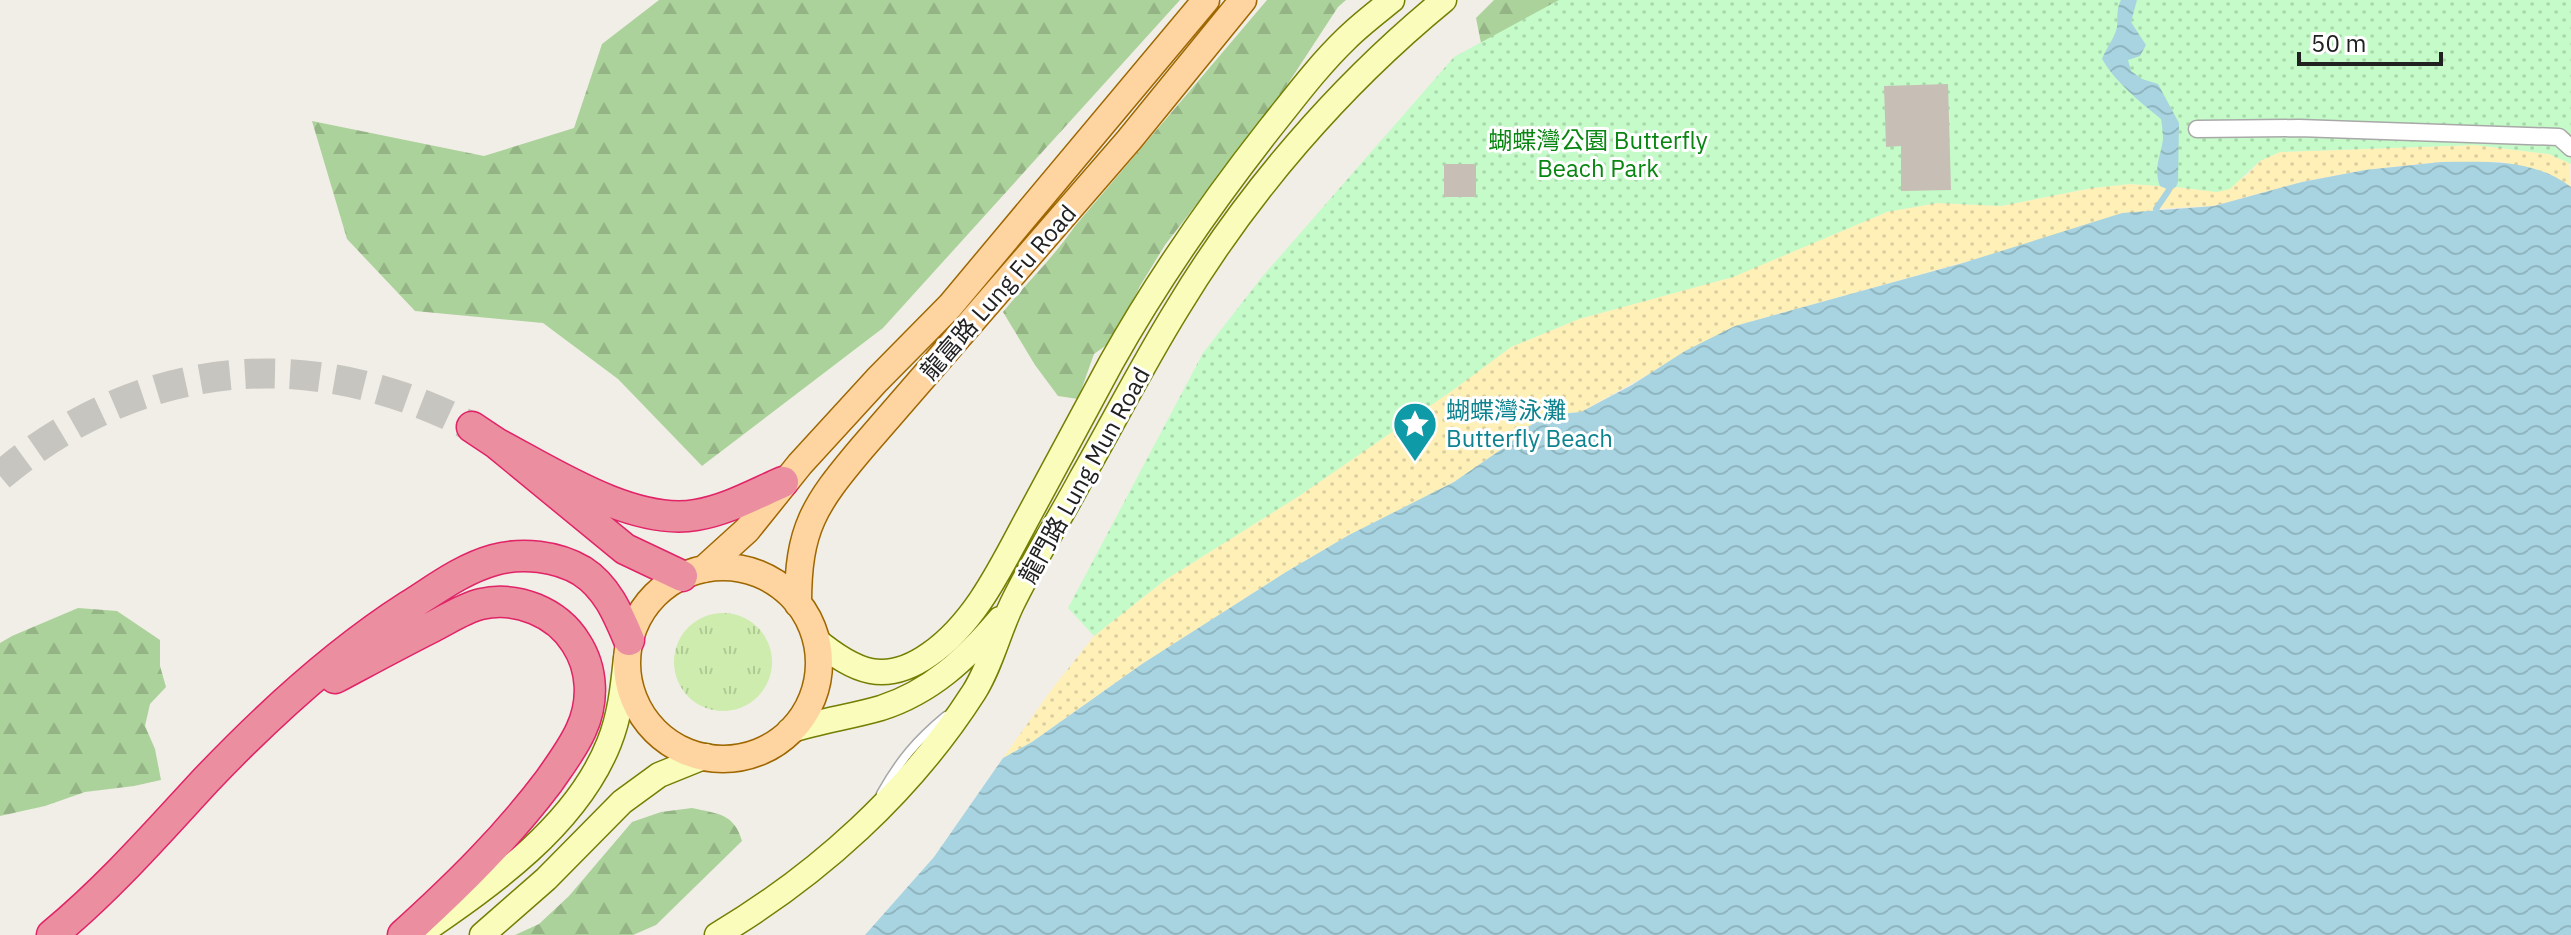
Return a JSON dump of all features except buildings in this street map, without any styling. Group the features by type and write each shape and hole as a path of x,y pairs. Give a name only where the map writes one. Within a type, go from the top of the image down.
{"highway":[{"path":"693,572 641,558 617,544 484,435 607,499 657,515 682,517 707,513 783,482"},
{"path":"52,935 97,897 218,768 275,713 340,656 395,615 462,572 508,557 537,557 582,572 609,599 628,649"},
{"path":"275,713 394,646 481,604 512,602 534,608 555,620 577,643 586,665 590,697 587,715 575,742 506,835 456,887 403,935"}],"main road":[{"name":"龍富路 Lung Fu Road","path":"418,935 495,878 555,824 591,778 610,740 620,705 628,649 635,623 644,607 656,593 693,572 747,530 783,482 950,306 1206,0"},
{"name":"龍富路 Lung Fu Road","path":"798,604 804,537 829,489 1138,130 1243,0"},
{"name":"龍門路 Lung Mun Road","path":"985,593 1110,364 1181,247 1313,75 1345,39 1392,0"},
{"name":"龍門路 Lung Mun Road","path":"717,935 804,875 864,824 922,761 985,675 1011,606 1153,349 1216,248 1255,195 1342,94 1393,43 1444,0"},
{"name":"龍富路 Lung Fu Road","path":"628,649 627,685 635,705 650,726 679,748 706,756 732,758 750,755 767,748 801,720 814,694 818,676 816,640 811,623 798,604 789,593 759,574 741,568 693,572"},
{"name":"龍富路 Lung Fu Road","path":"816,640 855,667 880,672 905,668 934,652 947,640 985,593"},
{"path":"789,731 882,707 924,690 955,667 1011,606"},
{"path":"482,935 546,879 622,802 659,775 706,756"}],"street":[{"path":"2197,129 2299,128 2559,137 2571,148"}],"lane":[{"path":"70,935 97,897"}],"green space":[{"path":"659,0 1180,0 883,328 702,466 618,379 543,323 415,311 347,239 312,121 484,156 574,128 602,44"},
{"path":"1267,0 1346,0 1338,7 1278,99 1165,245 1140,286 1115,339 1094,354 1078,399 1058,396 1003,312"},
{"path":"1494,0 1651,0 1488,78 1476,18"},
{"name":"蝴蝶灣公園 Butterfly Beach Park","path":"1559,0 2571,0 2571,164 2549,154 2475,145 2280,152 2260,161 2230,189 2217,192 2176,187 2169,190 2160,186 2130,184 2092,188 2001,206 1937,203 1887,212 1733,277 1579,319 1511,347 1299,496 1165,580 1094,636 1068,608 1203,353 1262,277 1454,57"},
{"path":"78,608 117,611 160,640 160,666 166,687 150,704 145,726 155,749 161,780 85,792 45,806 0,816 0,643"},
{"path":"723,613 742,617 758,627 768,643 772,662 768,681 758,697 742,707 723,711 704,707 688,697 678,681 674,662 678,643 688,627 704,617"},
{"path":"692,808 724,816 734,825 742,841 656,925 633,935 515,935 539,924 569,896 632,822 661,812"}],"sand":[{"name":"蝴蝶灣泳灘 Butterfly Beach","path":"2475,145 2549,154 2569,163 2571,187 2503,162 2441,162 2365,170 2302,182 2214,206 2156,209 1735,326 1581,412 1549,415 1524,429 1509,444 1454,482 1349,535 1286,572 1142,664 1032,742 1003,758 1094,636 1165,580 1299,496 1511,347 1579,319 1732,277 1887,212 1937,203 2001,206 2092,188 2130,184 2160,186 2169,190 2176,187 2218,192 2246,176 2260,161 2280,152"}],"water":[{"path":"2121,0 2137,0 2131,22 2146,45 2140,56 2128,60 2131,71 2142,79 2158,84 2179,123 2178,182 2176,187 2169,190 2160,186 2157,173 2163,139 2161,119 2121,84 2102,59 2116,31"},
{"path":"2441,162 2492,162 2525,166 2571,187 2571,935 865,935 934,857 1003,758 1032,742 1142,664 1286,572 1349,535 1454,482 1509,444 1524,429 1549,415 1581,412 1632,385 1685,351 1735,326 1963,263 2122,213 2214,206 2302,182 2365,170"}],"waterway":[{"path":"2156,209 2169,190 2169,183"}],"tunnel":[{"path":"0,476 54,437 110,407 169,386 228,375 289,374 350,382 411,400 472,427"}],"place":[{"name":"蝴蝶灣泳灘 Butterfly Beach","path":"1415,463"}]}
